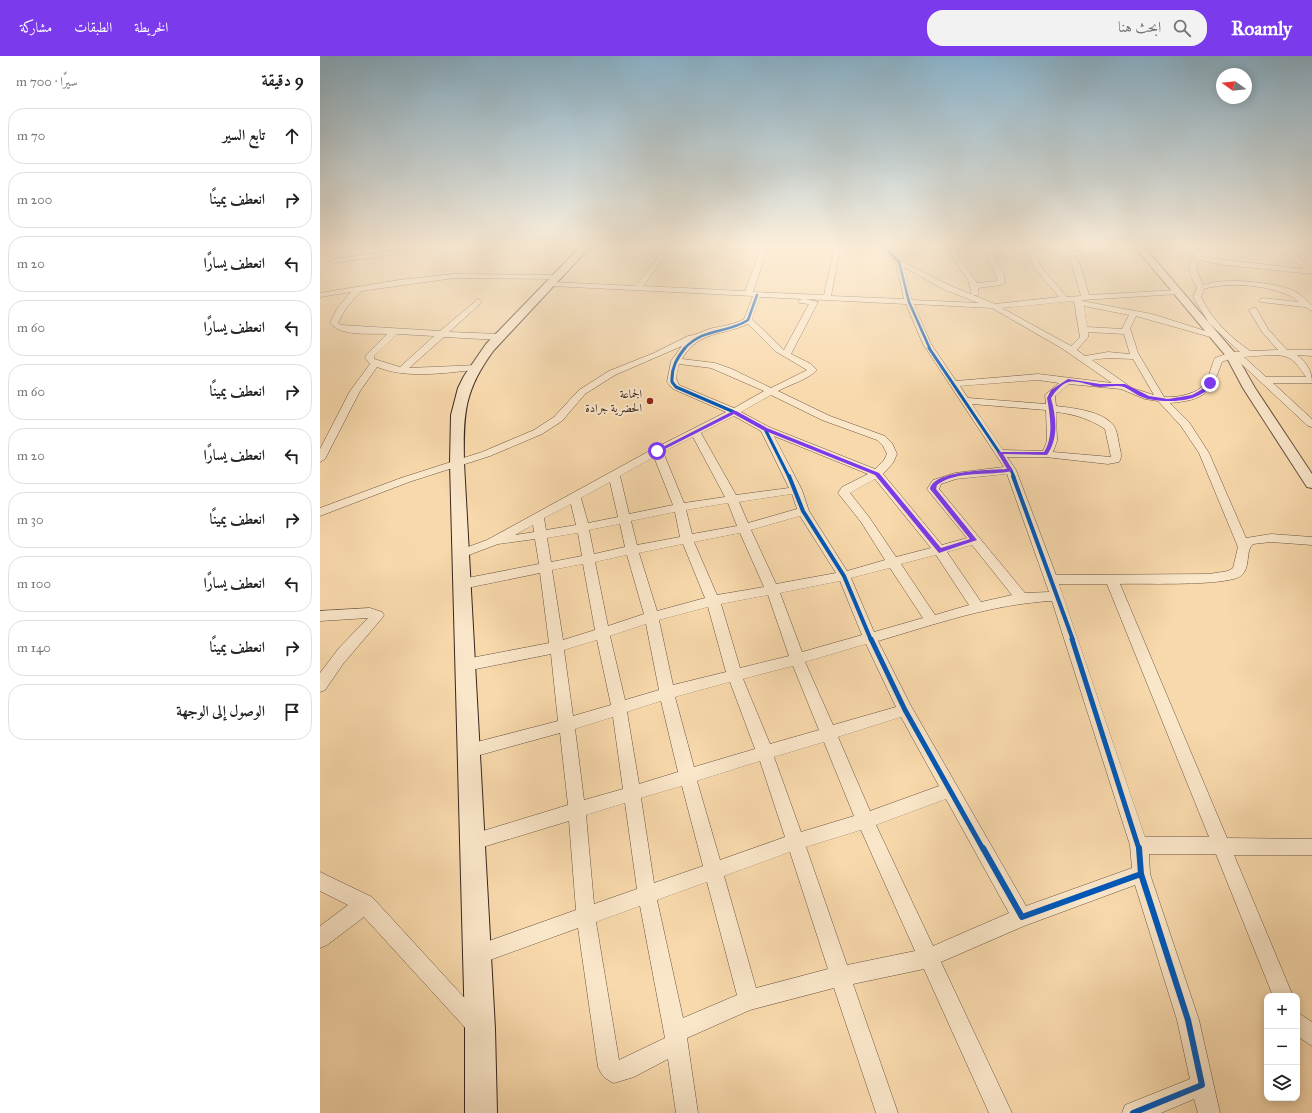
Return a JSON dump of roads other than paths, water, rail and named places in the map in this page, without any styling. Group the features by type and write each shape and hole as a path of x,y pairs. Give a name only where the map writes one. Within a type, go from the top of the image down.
{"main road":[{"path":"481,1113 480,1029 457,463 458,412 464,386 475,366 500,337 539,296"}],"street":[{"path":"352,296 336,317 334,323 346,329 500,337"},
{"path":"320,512 486,454 545,429 558,419 582,392 612,373 657,356 682,341 738,325 748,320 754,296"},
{"path":"757,296 814,302 786,355"},
{"path":"766,296 994,306 1066,299 1081,300 1126,296"},
{"path":"907,296 927,344 952,384 1011,470 1058,596 1139,846 1141,874 1188,1020 1209,1113"},
{"path":"970,296 994,306 1072,350 1137,393 1161,400 1185,398 1202,392 1210,383 1218,360 1248,354 1287,352 1312,353"},
{"path":"1072,350 1083,340 1080,296"},
{"path":"1182,296 1234,356 1249,388 1312,484"},
{"path":"1198,296 1197,298 1204,310 1223,334 1248,354"},
{"path":"1297,296 1309,307"},
{"path":"1081,300 1214,335"},
{"path":"1263,300 1309,307"},
{"path":"402,370 478,301"},
{"path":"1252,310 1265,330 1287,352 1300,362 1312,380 1265,380"},
{"path":"1134,313 1127,323 1127,332 1136,357 1161,400 1185,424 1204,453 1244,546"},
{"path":"461,554 491,543 657,451 734,412 794,378 808,374 812,370 808,364 791,359 779,350 759,327 748,320"},
{"path":"1083,329 1127,332"},
{"path":"395,332 370,355 369,358 375,363 402,370 438,370 475,366"},
{"path":"700,335 686,346 675,361 671,375 672,382 676,387 734,412 765,429 877,474 939,550 978,607"},
{"path":"1085,359 1108,355 1136,357"},
{"path":"1234,356 1241,358 1312,424"},
{"path":"675,361 712,365 771,391 826,418 881,438 888,445 892,454 877,474 846,489 844,493 865,520 931,620"},
{"path":"320,459 355,391 375,363"},
{"path":"952,384 1030,377 1068,380 1100,385 1125,386"},
{"path":"1045,454 1049,450 1052,441 1052,409 1049,401 1050,395 1068,380"},
{"path":"964,402 1077,412 1104,423 1111,429 1116,459 1102,460 1045,454 999,453"},
{"path":"1298,411 1312,411"},
{"path":"765,429 796,490 803,511 844,576 870,638 905,710 1022,916"},
{"path":"696,432 732,499 772,589 797,659 829,732 865,821 1001,1113"},
{"path":"657,451 680,507 687,539 713,602 734,674 766,753 887,1113"},
{"path":"1011,470 941,479 934,485 933,489 1022,598"},
{"path":"614,475 632,550 652,617 667,693 688,777 749,1000"},
{"path":"491,543 583,528 680,507 796,490"},
{"path":"575,497 583,528 602,633 619,708 647,895 676,1038 687,1113"},
{"path":"462,584 744,528 803,511"},
{"path":"538,516 542,535 545,567 557,647 577,810 586,916 611,1070 614,1072 626,1069 676,1038 749,1000 842,976 928,958 1022,916 1141,874"},
{"path":"1052,580 1112,578 1210,578 1235,574 1239,570 1244,546 1249,541 1266,539 1312,541"},
{"path":"466,665 557,647 652,617 772,589 844,576 974,540"},
{"path":"1112,578 1281,993"},
{"path":"469,751 566,725 667,693 734,674 797,659 978,607 1022,598 1058,596"},
{"path":"320,616 370,613 376,615 373,621 340,656 329,670 320,686"},
{"path":"473,842 905,710"},
{"path":"476,955 714,872 795,842 865,821 950,790"},
{"path":"1139,846 1312,847"},
{"path":"320,881 365,904 480,1029"},
{"path":"320,938 365,904"},
{"path":"1300,1025 1312,1035"},
{"path":"1133,1113 1202,1085"}],"place":[{"name":"الجماعة الحضرية جرادة","path":"650,401"}]}
